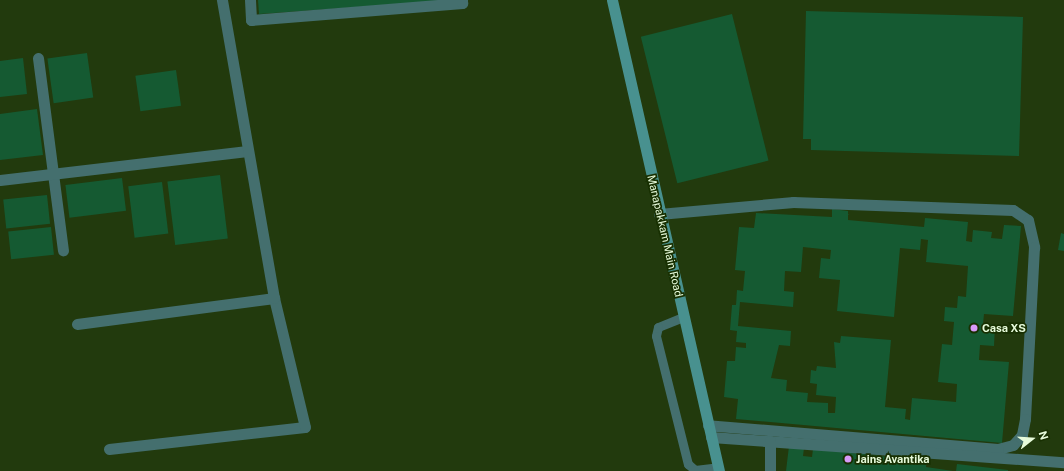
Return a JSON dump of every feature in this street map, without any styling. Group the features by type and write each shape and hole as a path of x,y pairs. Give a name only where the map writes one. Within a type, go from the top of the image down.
{"main road":[{"name":"Manapakkam Main Road","path":"612,0 659,214 718,469"}],"street":[{"path":"108,449 305,427 274,298 222,0"},
{"path":"250,0 251,20 462,3 462,0"},
{"path":"38,58 63,250"},
{"path":"0,180 248,151"},
{"path":"659,214 793,202 1013,210 1028,220 1034,247 1025,419 1022,435 1013,446 998,449 708,425"},
{"path":"77,324 274,298"},
{"path":"711,437 1064,462"},
{"path":"770,441 770,471"}],"lane":[{"path":"683,317 658,327 656,336 688,464 695,470 718,469"}],"building":[{"path":"258,0 442,0 442,1 259,14"},
{"path":"806,11 1023,17 1019,156 811,150 811,139 803,139"},
{"path":"732,14 769,161 677,183 641,37"},
{"path":"87,53 93,98 54,103 47,59"},
{"path":"23,58 27,94 0,97 0,61"},
{"path":"176,70 181,106 140,111 135,76"},
{"path":"37,109 43,155 0,160 0,114"},
{"path":"220,175 228,239 175,245 167,181"},
{"path":"122,178 126,211 69,218 65,185"},
{"path":"162,182 168,234 135,238 128,186"},
{"path":"47,195 50,224 6,228 3,200"},
{"name":"Casa XS","path":"832,209 848,211 848,220 924,227 925,218 968,222 966,241 972,242 973,230 992,232 991,238 1002,239 1004,225 1021,226 1013,316 984,314 983,324 995,325 994,346 980,345 979,360 1009,362 1002,443 736,419 738,399 724,397 727,361 735,361 736,347 746,348 746,343 736,342 737,331 730,330 732,305 736,305 737,290 743,291 745,271 735,270 739,227 754,228 756,213 832,217","holes":["921,239 928,240 926,262 968,266 966,297 958,296 957,308 945,307 944,321 954,322 952,345 942,344 938,382 957,384 956,402 912,398 910,420 905,419 906,409 885,407 891,340 841,336 840,343 834,342 836,368 817,366 816,371 811,370 810,383 817,384 816,395 836,397 835,413 828,413 828,403 807,402 808,393 786,391 787,380 771,378 779,345 790,346 791,331 738,326 740,302 793,307 794,292 784,291 785,271 801,272 803,247 831,250 830,259 821,258 819,278 840,280 837,311 894,317 900,248 920,250"]},
{"path":"51,227 54,255 11,259 8,231"},
{"path":"1061,233 1064,234 1064,251 1058,250"},
{"name":"Jains Avantika","path":"789,446 804,448 803,456 812,457 813,449 927,461 926,467 953,471 786,471"},
{"path":"957,464 1008,470 1008,471 956,471"}],"place":[{"name":"Casa XS","path":"974,328"},
{"name":"Jains Avantika","path":"848,459"}]}
